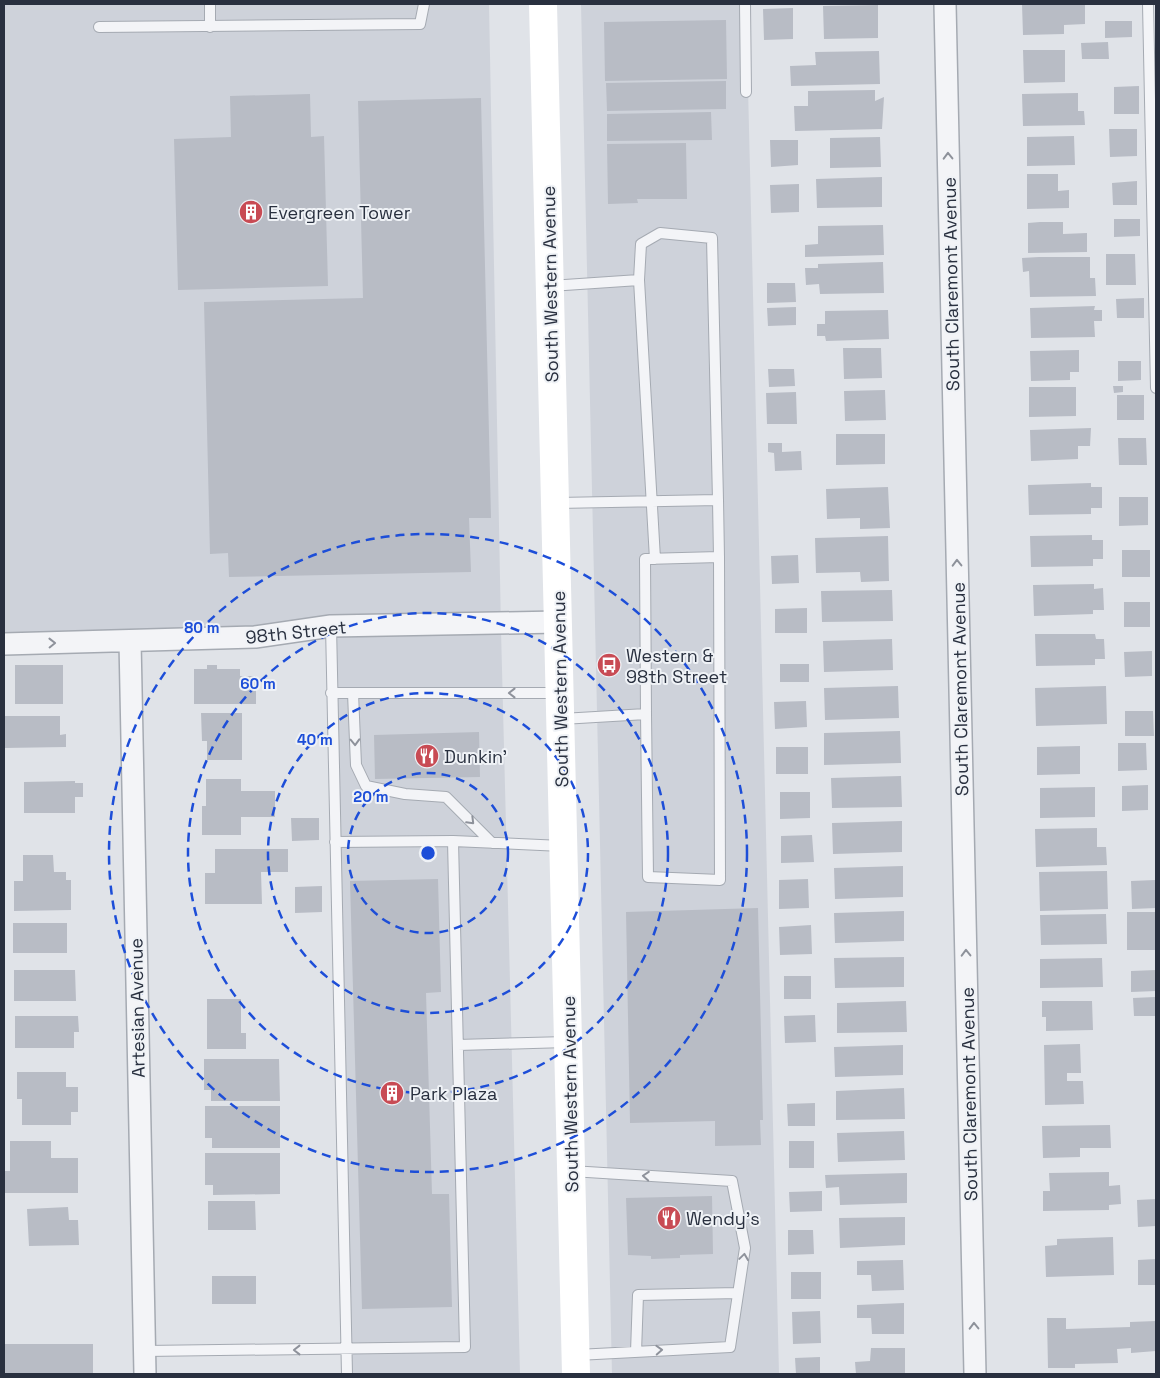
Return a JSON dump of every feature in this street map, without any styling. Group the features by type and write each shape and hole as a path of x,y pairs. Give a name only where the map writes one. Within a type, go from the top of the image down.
{"main road":[{"name":"South Western Avenue","path":"543,4 576,1365"}],"street":[{"name":"South Claremont Avenue","path":"945,4 975,1374"},
{"name":"98th Street","path":"4,644 255,638 331,626 558,622"},
{"name":"Artesian Avenue","path":"130,641 145,1374"}],"lane":[{"path":"210,4 210,26"},
{"path":"99,27 420,24 424,4"},
{"path":"745,4 746,92"},
{"path":"1148,4 1156,388"},
{"path":"655,559 639,280 642,244 660,233 712,238 718,500 720,880 648,877 646,559 655,559 718,557"},
{"path":"550,286 639,280"},
{"path":"556,503 718,500"},
{"path":"331,626 334,842 347,1374"},
{"path":"331,693 560,693"},
{"path":"353,693 356,765 366,786 405,794 446,797 492,843"},
{"path":"561,720 646,714"},
{"path":"334,842 453,841 564,846"},
{"path":"144,1351 346,1350 465,1347 453,841"},
{"path":"458,1045 568,1042"},
{"path":"571,1171 732,1182 745,1248 730,1347 636,1352 576,1365"},
{"path":"636,1352 638,1295 738,1293"}],"shaded area":[{"path":"4,4 489,4 501,630 520,1374 351,1374 333,633 4,635"},
{"path":"581,4 746,4 779,1374 612,1374"}],"building":[{"path":"1022,4 1085,4 1085,24 1064,25 1064,34 1023,35"},
{"path":"878,5 878,38 824,39 823,6"},
{"path":"793,8 793,39 764,40 763,9"},
{"path":"726,20 727,79 605,81 604,22"},
{"path":"1105,21 1132,21 1132,37 1105,38"},
{"path":"1108,42 1109,59 1082,59 1081,43"},
{"path":"1023,50 1065,50 1065,82 1024,83"},
{"path":"879,51 880,84 791,86 790,66 816,65 815,52"},
{"path":"726,81 726,109 607,111 606,83"},
{"path":"1139,86 1139,114 1114,114 1114,87"},
{"path":"875,90 875,101 884,97 882,129 795,131 794,106 808,106 808,91"},
{"path":"1078,93 1078,111 1084,111 1085,125 1023,126 1022,94"},
{"name":"Evergreen Tower","path":"310,94 311,137 324,136 328,286 178,290 174,139 231,137 230,96"},
{"path":"481,98 491,518 469,518 471,572 229,577 228,553 210,554 204,302 363,298 358,101"},
{"path":"711,112 712,140 607,141 607,114"},
{"path":"1109,129 1137,129 1137,156 1110,157"},
{"path":"1074,136 1075,165 1027,166 1027,137"},
{"path":"880,137 881,167 830,168 830,138"},
{"path":"770,140 798,140 798,165 771,167"},
{"path":"686,143 687,199 637,199 638,203 608,204 607,144"},
{"path":"1027,174 1058,174 1058,191 1069,190 1069,208 1027,209"},
{"path":"882,177 882,207 817,208 816,179"},
{"path":"1137,181 1137,205 1113,205 1112,183"},
{"path":"799,184 799,212 771,213 770,185"},
{"path":"1114,219 1140,219 1140,236 1114,237"},
{"path":"1063,222 1063,234 1087,233 1087,252 1028,253 1028,223"},
{"path":"883,225 884,255 805,257 805,245 818,244 818,226"},
{"path":"1106,254 1135,254 1136,285 1106,285"},
{"path":"1090,257 1090,278 1095,278 1096,296 1030,297 1029,271 1023,272 1022,258"},
{"path":"883,262 884,293 820,294 819,284 806,285 805,268 818,268 818,264"},
{"path":"767,283 795,283 796,302 767,303"},
{"path":"1144,298 1144,318 1117,318 1116,299"},
{"path":"1095,306 1094,310 1102,310 1102,321 1094,321 1095,337 1031,338 1030,308"},
{"path":"796,307 796,325 768,326 767,308"},
{"path":"888,310 889,339 826,341 825,336 817,336 817,324 825,324 825,311"},
{"path":"843,348 881,348 882,378 844,379"},
{"path":"1079,350 1079,372 1070,372 1070,380 1031,381 1030,351"},
{"path":"1118,361 1141,361 1141,380 1118,381"},
{"path":"768,369 794,369 795,386 769,387"},
{"path":"1113,386 1123,386 1123,392 1114,393"},
{"path":"1029,387 1076,387 1076,416 1029,417"},
{"path":"885,390 886,420 845,421 844,391"},
{"path":"796,392 797,424 767,424 766,393"},
{"path":"1117,395 1144,395 1144,420 1117,420"},
{"path":"1091,428 1090,446 1078,446 1078,459 1031,461 1030,430"},
{"path":"836,434 885,434 885,464 836,465"},
{"path":"1118,438 1146,438 1147,465 1119,465"},
{"path":"768,443 782,443 782,452 801,451 802,470 775,471 774,453 768,452"},
{"path":"1091,483 1091,487 1102,487 1102,508 1091,508 1091,514 1029,515 1028,485"},
{"path":"888,487 890,528 860,529 860,518 827,519 826,489"},
{"path":"1119,497 1148,497 1148,525 1119,526"},
{"path":"1092,535 1092,540 1103,540 1103,559 1093,559 1093,566 1031,567 1030,536"},
{"path":"888,536 889,581 861,582 860,572 816,573 815,538"},
{"path":"1122,550 1150,550 1150,577 1122,577"},
{"path":"798,555 799,583 772,584 771,556"},
{"path":"1094,584 1094,589 1103,588 1104,610 1093,610 1093,614 1034,616 1033,585"},
{"path":"892,590 893,621 822,622 821,591"},
{"path":"1124,602 1150,602 1150,627 1124,627"},
{"path":"807,608 807,633 775,633 775,609"},
{"path":"1035,634 1095,634 1096,639 1104,639 1105,659 1095,659 1095,665 1036,666"},
{"path":"892,639 893,670 824,672 823,641"},
{"path":"1152,651 1152,676 1125,677 1124,652"},
{"path":"780,664 809,664 809,682 780,682"},
{"path":"15,665 63,665 63,704 15,704"},
{"path":"207,665 217,665 217,669 240,669 240,676 256,676 256,704 194,704 194,669 207,669"},
{"path":"898,686 899,718 825,720 824,688"},
{"path":"1106,686 1107,724 1036,726 1035,688"},
{"path":"806,701 807,727 775,729 774,702"},
{"path":"1125,711 1153,711 1154,736 1125,736"},
{"path":"201,713 242,713 242,760 207,760 207,741 202,741"},
{"path":"4,716 60,716 60,735 66,734 66,747 4,748"},
{"path":"900,731 901,763 824,765 824,733"},
{"name":"Dunkin'","path":"479,732 480,777 375,779 374,735"},
{"path":"1118,743 1146,743 1147,770 1118,771"},
{"path":"1080,746 1080,774 1037,775 1037,747"},
{"path":"776,747 808,747 808,774 776,774"},
{"path":"901,776 902,807 832,808 831,778"},
{"path":"206,779 241,779 241,791 275,791 275,817 241,817 241,835 202,835 202,806 206,806"},
{"path":"75,781 75,783 83,783 83,797 75,797 75,813 24,813 24,782"},
{"path":"1148,785 1148,810 1122,811 1122,786"},
{"path":"1095,787 1095,817 1040,818 1040,788"},
{"path":"780,792 810,792 810,818 780,819"},
{"path":"291,818 319,818 319,840 292,841"},
{"path":"902,821 902,852 833,854 832,823"},
{"path":"1097,828 1097,847 1106,847 1107,865 1036,867 1035,829"},
{"path":"812,835 814,862 781,863 781,836"},
{"path":"215,849 288,849 288,872 261,872 262,904 205,904 205,873 215,873"},
{"path":"23,855 53,855 54,872 66,872 66,880 71,880 71,910 14,911 14,881 23,881"},
{"path":"903,866 903,897 835,899 834,868"},
{"path":"1107,871 1108,909 1040,911 1039,872"},
{"name":"Park Plaza","path":"438,879 441,992 426,993 432,1194 449,1194 452,1307 362,1309 350,881"},
{"path":"808,879 809,908 779,909 779,880"},
{"path":"1155,880 1156,908 1132,909 1131,881"},
{"path":"322,886 322,912 295,913 295,887"},
{"path":"758,908 763,1120 760,1120 761,1145 715,1146 715,1121 630,1123 626,912"},
{"path":"904,911 904,941 835,943 834,913"},
{"path":"1127,912 1155,912 1156,950 1127,950"},
{"path":"1106,914 1107,944 1041,945 1040,915"},
{"path":"13,923 67,923 67,953 13,953"},
{"path":"811,925 812,954 780,955 779,927"},
{"path":"904,957 904,987 835,988 834,958"},
{"path":"1102,958 1103,987 1040,988 1040,959"},
{"path":"14,970 75,970 76,1001 14,1001"},
{"path":"1156,970 1156,991 1131,992 1131,971"},
{"path":"784,976 811,976 811,999 784,999"},
{"path":"1155,997 1155,1016 1134,1016 1133,998"},
{"path":"207,999 241,999 241,1033 246,1033 246,1049 207,1049"},
{"path":"906,1001 907,1032 837,1033 837,1003"},
{"path":"1042,1001 1092,1001 1093,1030 1046,1031 1046,1017 1042,1017"},
{"path":"815,1015 816,1042 785,1043 784,1016"},
{"path":"15,1016 78,1016 79,1032 74,1032 74,1048 15,1048"},
{"path":"1080,1044 1081,1073 1067,1073 1067,1081 1083,1081 1084,1104 1045,1105 1044,1045"},
{"path":"903,1045 903,1075 835,1077 834,1047"},
{"path":"204,1059 279,1059 280,1101 211,1101 211,1090 204,1090"},
{"path":"17,1072 66,1072 66,1087 78,1087 78,1112 71,1112 71,1125 22,1125 22,1099 17,1099"},
{"path":"904,1088 905,1119 836,1120 836,1091"},
{"path":"815,1103 815,1126 788,1126 787,1104"},
{"path":"205,1106 280,1106 280,1148 212,1148 212,1138 205,1138"},
{"path":"1110,1125 1111,1148 1080,1148 1080,1157 1043,1158 1042,1126"},
{"path":"904,1131 905,1160 838,1162 837,1133"},
{"path":"10,1141 51,1141 51,1158 78,1158 78,1193 4,1193 4,1171 10,1171"},
{"path":"789,1141 814,1141 814,1168 789,1168"},
{"path":"205,1153 280,1153 280,1194 213,1195 213,1185 205,1185"},
{"path":"1109,1172 1109,1186 1120,1185 1121,1204 1109,1205 1109,1210 1043,1211 1043,1191 1050,1191 1049,1173"},
{"path":"907,1173 907,1203 840,1205 839,1187 826,1188 825,1175"},
{"path":"822,1191 822,1211 790,1212 789,1192"},
{"name":"Wendy's","path":"712,1196 713,1254 680,1255 680,1258 651,1259 651,1256 628,1255 626,1198"},
{"path":"1156,1199 1156,1226 1138,1227 1137,1200"},
{"path":"208,1201 255,1201 256,1230 208,1230"},
{"path":"68,1207 69,1220 78,1220 79,1245 29,1246 27,1209"},
{"path":"905,1217 905,1245 840,1248 839,1218"},
{"path":"788,1230 813,1230 814,1254 788,1255"},
{"path":"1113,1237 1114,1275 1046,1277 1045,1246 1057,1245 1057,1239"},
{"path":"1156,1259 1156,1285 1138,1285 1138,1260"},
{"path":"903,1260 904,1290 872,1291 871,1275 857,1275 857,1261"},
{"path":"791,1272 821,1272 821,1299 791,1299"},
{"path":"212,1276 256,1276 256,1304 212,1304"},
{"path":"904,1303 904,1334 872,1334 871,1318 857,1318 857,1305"},
{"path":"820,1311 821,1343 793,1344 792,1312"},
{"path":"1047,1318 1066,1318 1066,1329 1130,1327 1130,1322 1156,1321 1156,1351 1131,1353 1131,1348 1117,1349 1118,1363 1075,1364 1075,1368 1048,1368"},
{"path":"4,1344 93,1344 93,1374 4,1374"},
{"path":"871,1348 905,1348 905,1374 856,1374 855,1362 870,1361"},
{"path":"820,1357 820,1374 796,1374 795,1358"}],"place":[{"name":"Evergreen Tower","path":"251,212"},
{"name":"Western & 98th Street","path":"609,665"},
{"name":"Dunkin'","path":"427,756"},
{"name":"Park Plaza","path":"392,1093"},
{"name":"Wendy's","path":"669,1218"}]}
